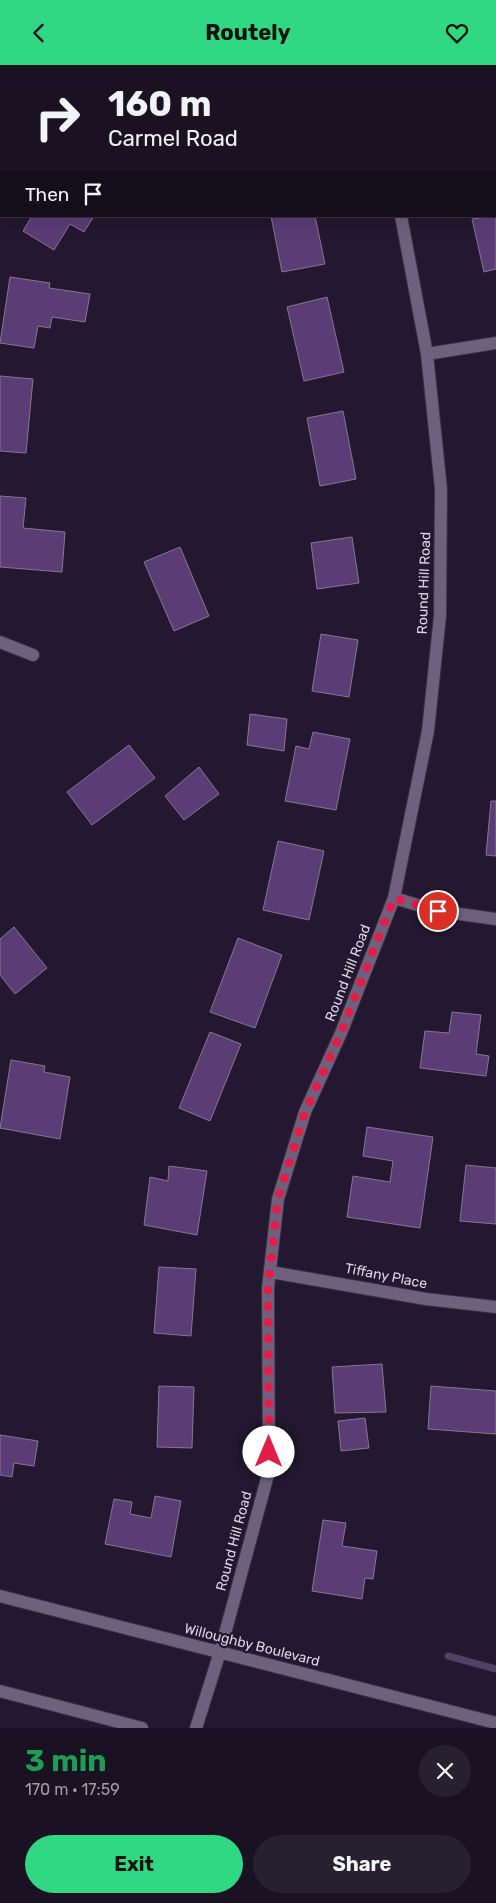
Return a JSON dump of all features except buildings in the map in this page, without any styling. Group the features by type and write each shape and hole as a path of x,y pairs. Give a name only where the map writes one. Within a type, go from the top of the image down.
{"street":[{"name":"Round Hill Road","path":"196,1728 220,1652 269,1471 268,1288 278,1199 305,1112 341,1033 394,898 428,731 440,616 441,489 428,354 401,217"},
{"path":"428,354 496,343"},
{"path":"0,642 34,655"},
{"path":"394,898 438,911 496,919"},
{"name":"Tiffany Place","path":"270,1272 426,1299 496,1307"},
{"name":"Willoughby Boulevard","path":"0,1596 496,1723"},
{"path":"0,1691 142,1728"}],"waterway":[{"path":"448,1656 496,1669"}],"route":[{"path":"269,1452 268,1288 278,1199 305,1112 341,1033 394,898 438,911"}]}
